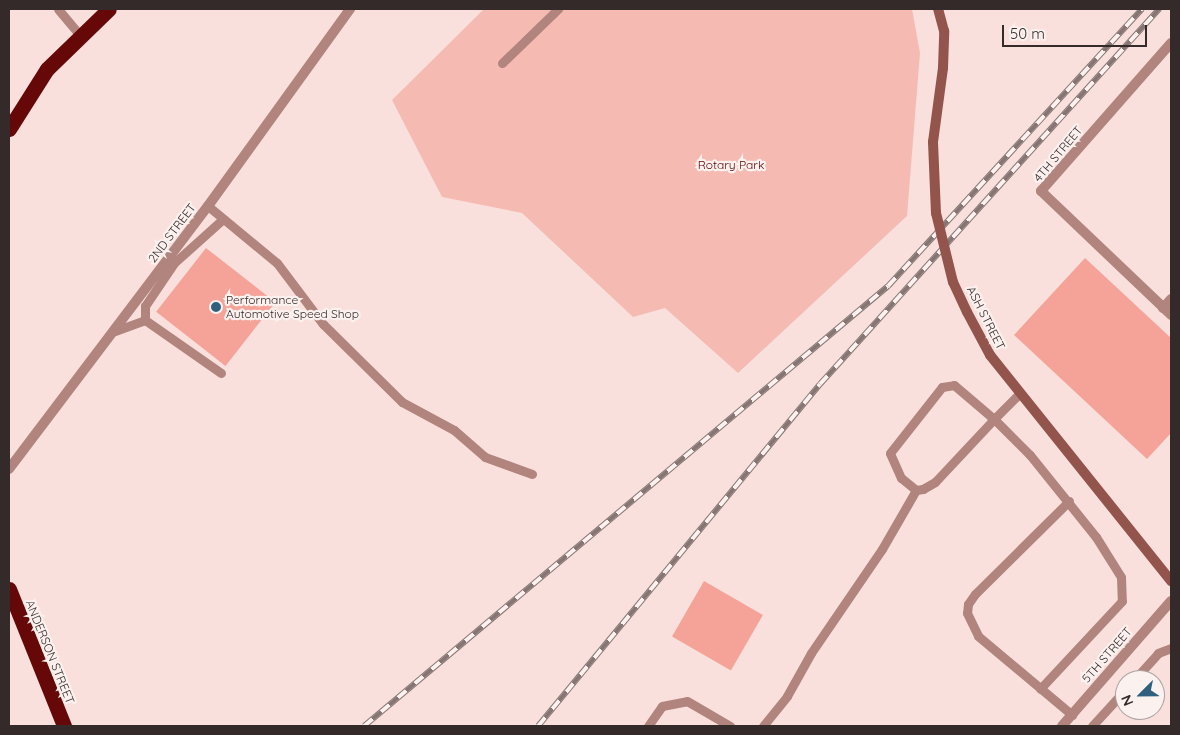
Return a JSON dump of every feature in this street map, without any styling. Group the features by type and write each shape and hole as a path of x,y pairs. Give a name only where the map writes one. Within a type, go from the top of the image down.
{"highway":[{"path":"9,129 47,70 109,9"},
{"name":"ANDERSON STREET","path":"9,589 64,726"}],"street":[{"name":"2ND STREET","path":"9,469 208,206 350,9"},
{"name":"ASH STREET","path":"938,9 944,31 943,68 933,142 936,212 953,282 990,355 1171,581"},
{"name":"4TH STREET","path":"1167,311 1041,191 1171,43"},
{"path":"1167,311 1171,299"},
{"name":"5TH STREET","path":"1062,726 1171,601"}],"lane":[{"path":"58,9 81,36"},
{"path":"502,63 558,9"},
{"path":"208,206 277,263 323,324 402,402 454,430 485,457 532,474"},
{"path":"145,320 145,306 157,285 196,240 223,219"},
{"path":"115,331 145,320"},
{"path":"145,320 221,373"},
{"path":"916,490 901,478 891,448 942,387 954,385 994,419 1030,455 1069,501 1121,578 1124,595 1122,601 1040,689"},
{"path":"763,726 787,696 811,653 882,549 916,490 935,482 1020,393"},
{"path":"1069,501 968,604 970,624 978,636 1072,715"},
{"path":"1143,670 1158,653 1171,648"},
{"path":"648,726 662,706 687,701 730,726"},
{"path":"1092,726 1115,701"}],"green space":[{"name":"Rotary Park","path":"484,9 912,9 920,53 907,216 738,373 665,308 633,317 522,213 442,197 392,100"}],"building":[{"name":"Performance Automotive Speed Shop","path":"206,248 275,302 225,366 156,312"},
{"path":"1085,258 1171,338 1171,433 1147,459 1014,335"},
{"path":"704,581 763,615 731,670 672,636"}],"railway":[{"path":"364,726 888,286 1142,9"},
{"path":"538,726 820,384 1159,9"}],"place":[{"name":"Performance Automotive Speed Shop","path":"216,307"}]}
